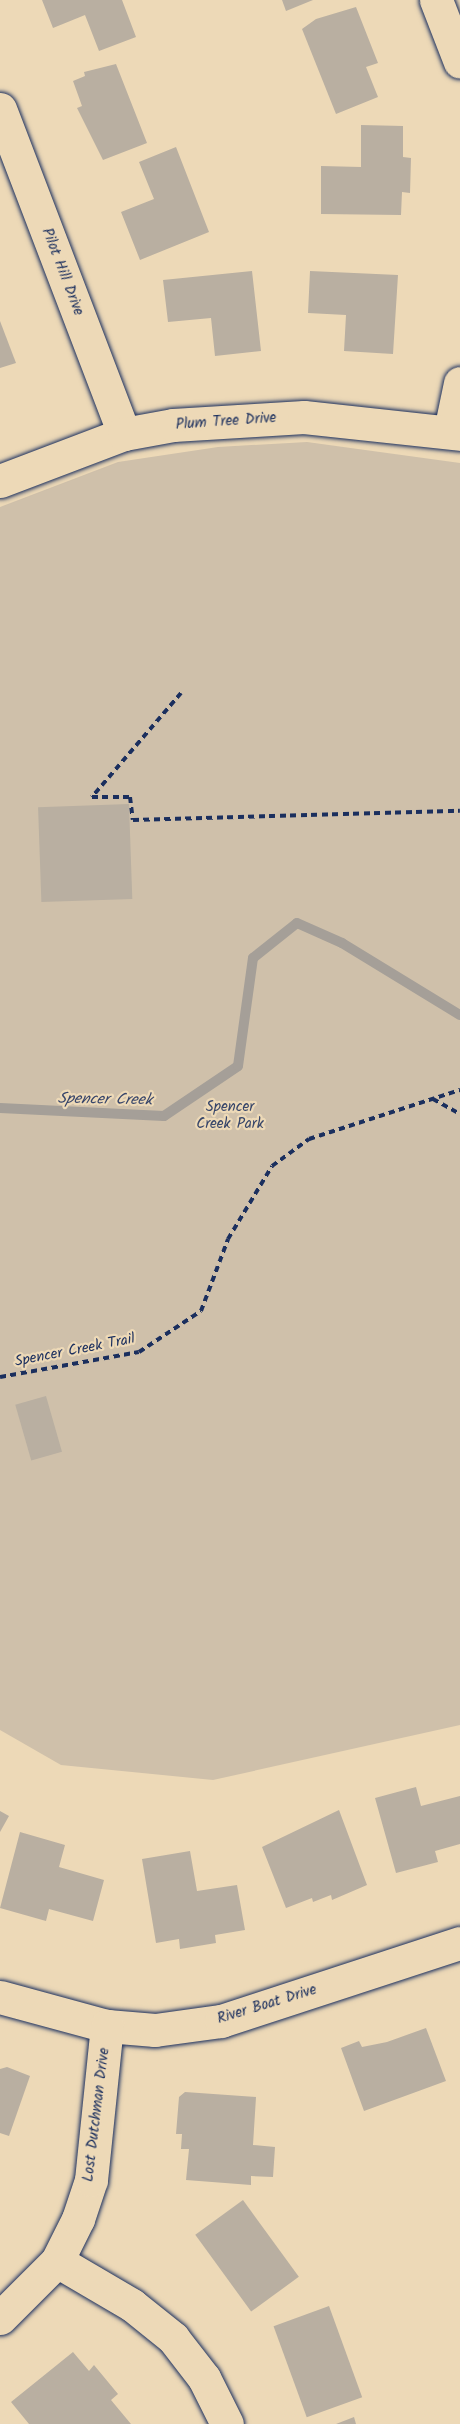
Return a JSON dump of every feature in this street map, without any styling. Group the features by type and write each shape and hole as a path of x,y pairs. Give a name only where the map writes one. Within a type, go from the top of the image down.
{"street":[{"path":"436,0 460,62"},
{"name":"Pilot Hill Drive","path":"0,110 124,434"},
{"path":"455,432 460,383"},
{"name":"Plum Tree Drive","path":"0,481 124,434 218,421 304,417 455,432"},
{"name":"River Boat Drive","path":"0,1996 107,2026 155,2030 221,2021 460,1943"},
{"name":"Lost Dutchman Drive","path":"0,2318 57,2261 91,2180 107,2026"},
{"path":"57,2261 132,2305 173,2338 204,2378 227,2424"}],"path":[{"path":"181,693 92,797 130,797 133,820 460,811"},
{"name":"Spencer Creek Trail","path":"0,1377 139,1352 201,1311 228,1239 272,1166 309,1139 460,1090"},
{"path":"432,1099 460,1114"}],"green space":[{"name":"Spencer Creek Park","path":"307,442 460,463 460,1725 213,1780 61,1765 0,1730 0,507 118,462 218,447"}],"building":[{"path":"42,0 122,0 136,37 99,51 85,15 53,28"},
{"path":"282,0 313,0 286,11"},
{"path":"356,7 378,63 366,67 378,97 336,114 302,29 316,19"},
{"path":"116,64 147,143 103,160 77,108 82,106 73,81 85,76 84,72"},
{"path":"361,125 403,126 403,157 411,158 410,193 402,192 401,215 321,214 321,166 361,167"},
{"path":"176,147 209,232 140,260 121,212 154,199 139,162"},
{"path":"252,271 261,351 215,356 211,318 168,322 163,280"},
{"path":"310,271 398,275 393,354 344,351 346,315 308,313"},
{"path":"0,321 16,363 0,368"},
{"path":"129,804 132,899 41,902 38,807"},
{"path":"46,1396 62,1452 31,1461 15,1405"},
{"path":"416,1787 421,1806 460,1796 460,1844 435,1851 438,1862 396,1873 375,1798"},
{"path":"339,1810 367,1885 332,1900 331,1895 313,1902 312,1898 286,1908 262,1847"},
{"path":"0,1811 9,1816 0,1832"},
{"path":"20,1832 65,1845 59,1867 104,1880 93,1921 49,1909 46,1921 0,1908"},
{"path":"190,1851 197,1891 237,1885 245,1930 215,1935 216,1943 180,1949 179,1939 156,1943 142,1859"},
{"path":"426,2028 446,2081 364,2111 341,2048 359,2041 362,2047 387,2042"},
{"path":"7,2067 30,2076 9,2136 0,2133 0,2069"},
{"path":"185,2092 256,2097 253,2145 275,2147 273,2177 251,2176 251,2185 186,2180 189,2149 181,2149 182,2134 176,2134 179,2097"},
{"path":"243,2200 299,2277 251,2312 195,2235"},
{"path":"329,2306 362,2397 307,2417 274,2326"},
{"path":"73,2352 89,2371 94,2365 118,2394 111,2400 131,2424 29,2424 11,2402"},
{"path":"354,2417 356,2424 336,2424"}],"waterway":[{"name":"Spencer Creek","path":"0,1108 164,1116 238,1066 253,958 297,923 342,943 460,1015"}]}
